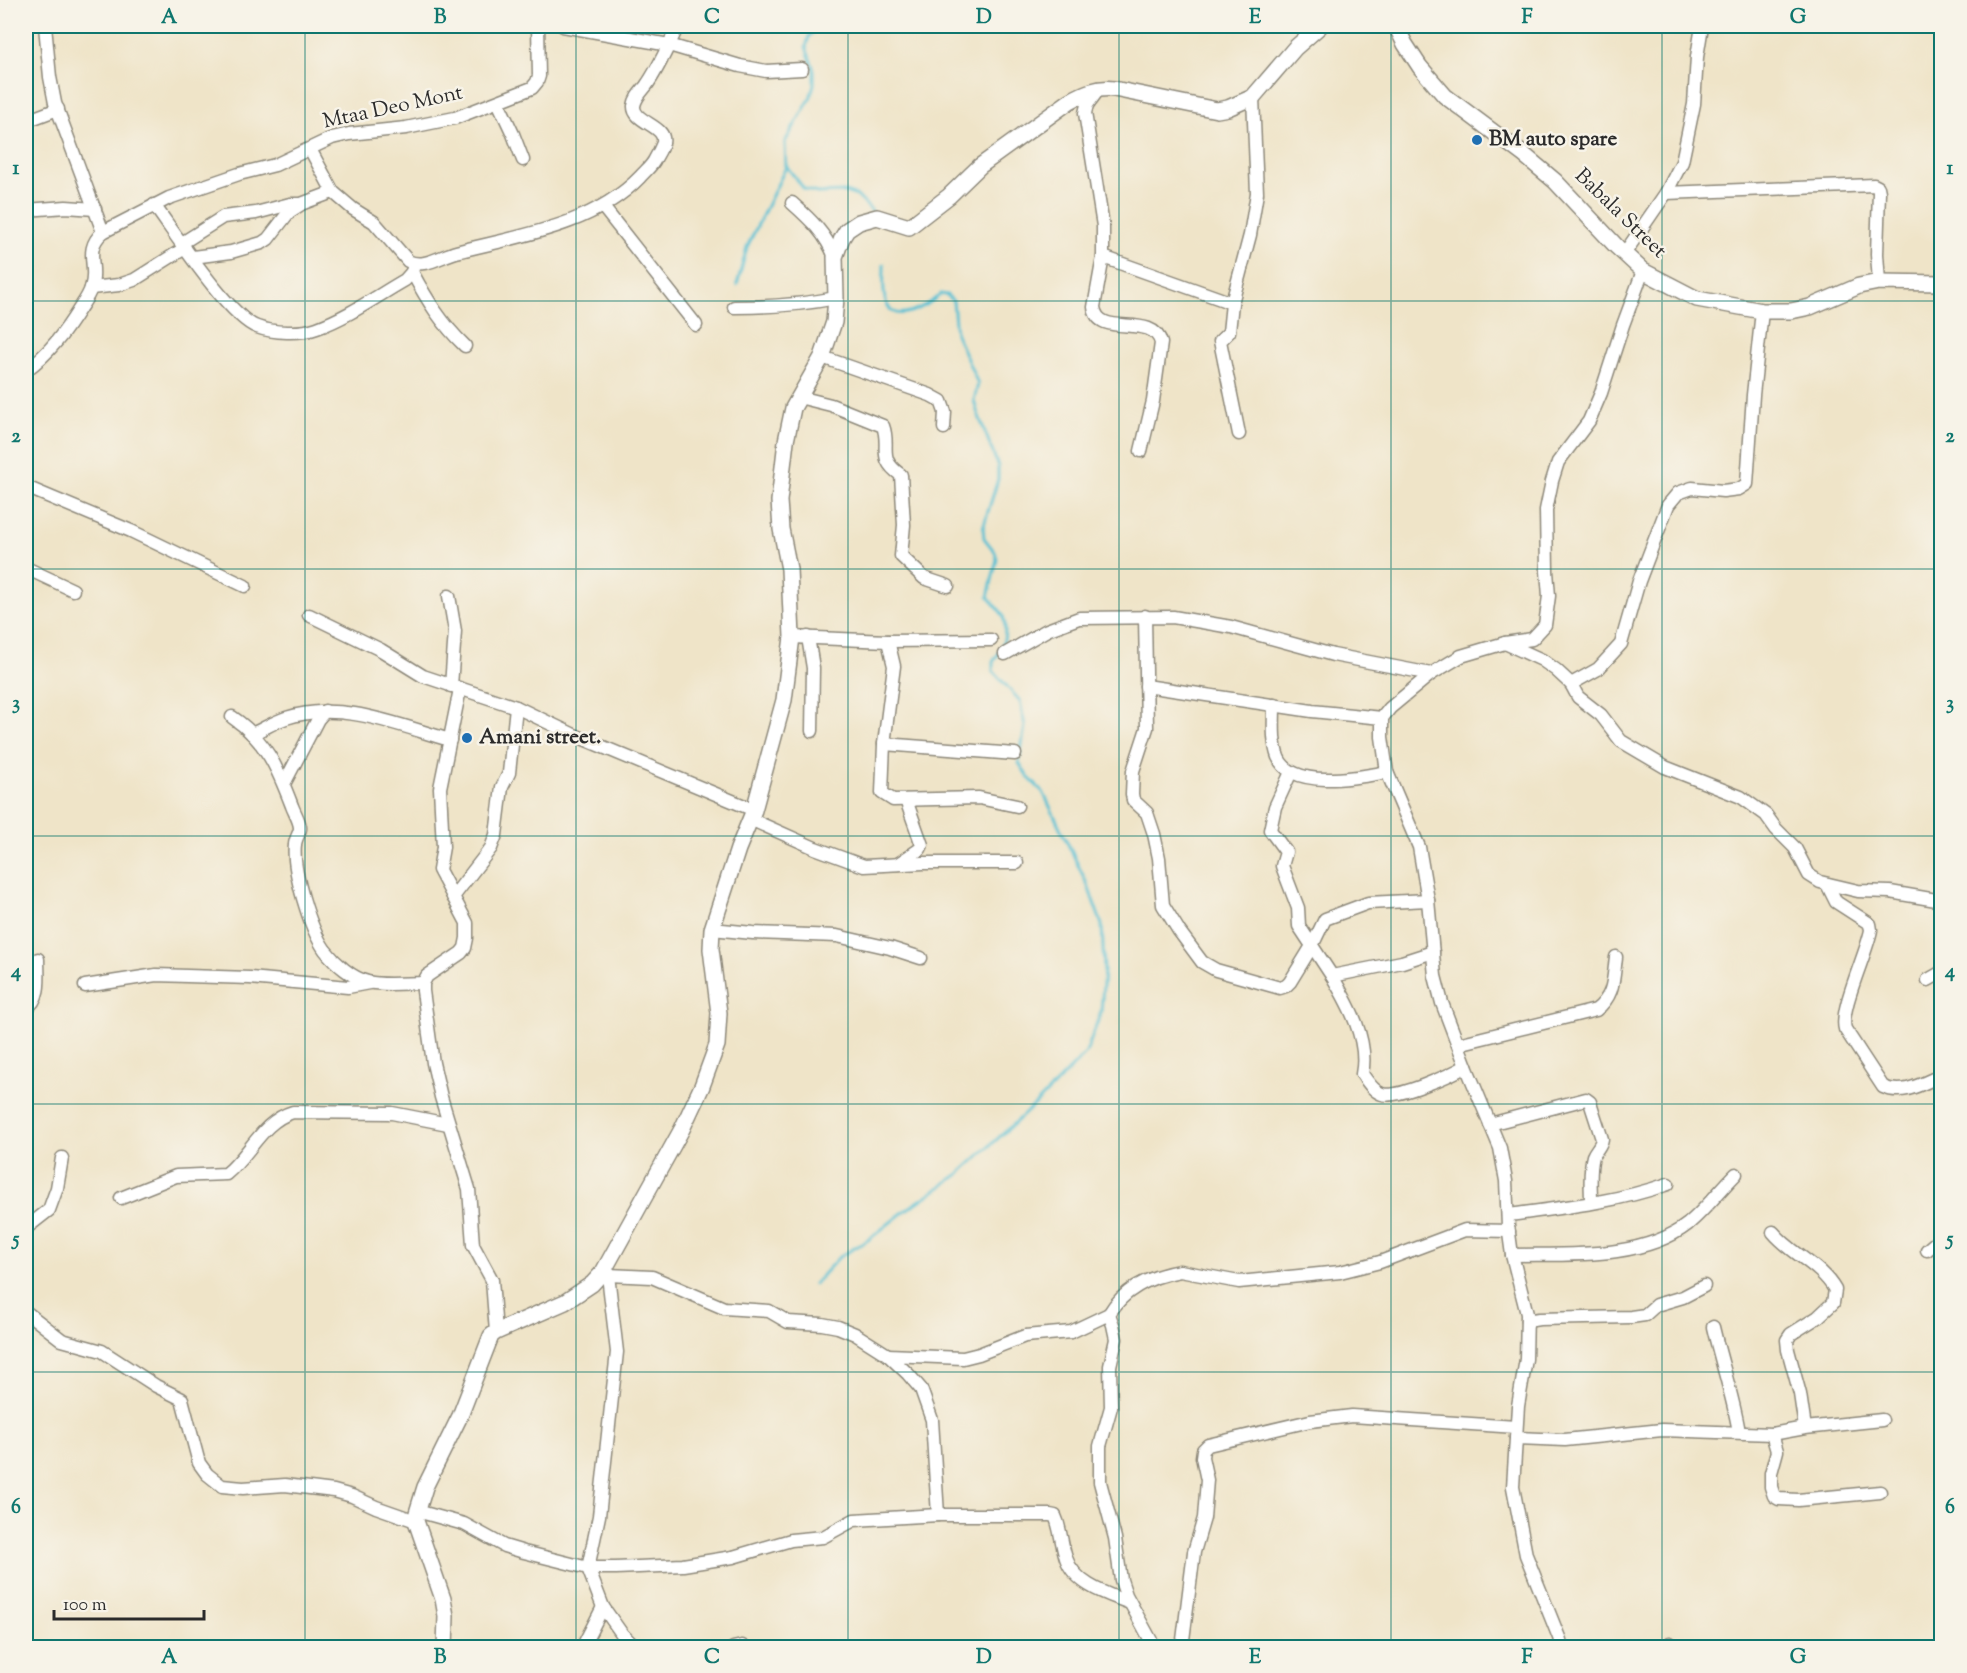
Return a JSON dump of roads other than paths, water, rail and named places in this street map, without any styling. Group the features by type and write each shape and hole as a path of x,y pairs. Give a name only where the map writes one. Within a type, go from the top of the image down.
{"street":[{"path":"26,370 41,359 67,331 91,288 92,248 94,240 103,232 58,109 50,76 45,26"},
{"name":"Mtaa Deo Mont","path":"103,232 154,205 239,174 274,165 332,138 406,128 455,118 532,88 539,76 538,26"},
{"path":"563,26 669,45 740,66 766,71 802,69"},
{"path":"154,205 232,308 257,327 297,331 314,329 405,280 413,268 423,263 533,234 603,207 628,189 653,163 663,142 660,132 638,117 634,110 634,102 651,79 678,26"},
{"path":"835,258 847,230 859,222 877,217 909,226 949,196 980,166 1070,100 1099,88 1133,91 1191,106 1217,110 1228,108 1252,97 1295,48 1320,26"},
{"name":"Babala Street","path":"1396,26 1420,67 1445,96 1555,181 1643,271 1697,299 1762,311 1791,311 1810,307 1859,286 1879,282 1941,283"},
{"path":"1624,254 1666,193 1682,162 1694,104 1697,57 1702,26"},
{"path":"1099,88 1087,105 1085,113 1103,226 1103,257 1094,307 1095,314 1100,319 1116,325 1152,329 1159,335 1161,343 1153,401 1141,451"},
{"path":"1239,434 1220,341 1229,332 1232,303 1250,234 1257,193 1252,97"},
{"path":"498,102 523,160"},
{"path":"26,122 58,109"},
{"path":"310,149 333,192 353,209 374,222 408,261 431,308 450,332 465,346"},
{"path":"1666,193 1874,185 1878,187 1879,192 1877,254 1879,282"},
{"path":"187,249 231,252 262,243 268,239 289,212 301,204 333,192"},
{"path":"445,1647 446,1616 443,1599 417,1516 425,1487 460,1416 487,1342 496,1332 565,1302 606,1273 682,1129 702,1086 717,1045 719,1013 711,949 712,929 752,815 784,700 792,637 789,569 781,529 779,501 786,441 794,408 822,357 834,322 835,258 829,243 816,225 792,203"},
{"path":"91,288 119,285 134,280 187,249 224,217 256,213 290,204 301,204"},
{"path":"26,210 66,207 94,209"},
{"path":"603,207 696,325"},
{"path":"1103,257 1232,303"},
{"path":"1561,1647 1526,1555 1513,1487 1516,1432 1526,1359 1527,1314 1512,1255 1506,1181 1500,1148 1442,1003 1435,976 1428,900 1419,847 1388,772 1382,737 1382,718 1390,708 1431,674 1461,656 1505,643 1532,639 1545,625 1549,596 1546,571 1546,510 1552,481 1558,462 1589,421 1601,393 1643,271"},
{"path":"734,307 778,307 836,298"},
{"path":"1571,684 1598,669 1621,644 1639,580 1668,505 1678,493 1692,488 1723,491 1739,489 1747,484 1762,311"},
{"path":"822,357 930,395 941,401 945,412 944,428"},
{"path":"799,397 831,405 883,426 885,455 891,469 901,476 904,525 901,556 924,578 948,586"},
{"path":"26,487 131,531 245,585"},
{"path":"26,568 73,590"},
{"path":"449,596 455,631 455,688 450,740 440,788 443,847 439,870 467,923 465,948 427,976 423,983 424,1010 433,1063 448,1124 469,1189 473,1245 492,1280 496,1332"},
{"path":"309,615 381,650 423,676 516,707 852,863 870,866 947,862 1017,863"},
{"path":"1005,654 1047,630 1079,618 1144,616 1202,620 1333,655 1431,674"},
{"path":"1144,616 1147,728 1133,771 1133,800 1147,813 1159,858 1163,905 1202,962 1216,970 1280,988 1290,982 1325,919 1344,910 1368,903 1428,900"},
{"path":"792,637 888,641 991,640"},
{"path":"808,638 813,668 812,731"},
{"path":"888,641 894,666 884,744 882,793 893,800 979,798 1017,806"},
{"path":"1505,643 1542,660 1571,684 1578,697 1601,715 1622,741 1665,767 1741,797 1766,815 1795,848 1809,875 1820,882 1858,891 1890,892 1941,901"},
{"path":"1146,686 1382,718"},
{"path":"1274,705 1274,737 1278,757 1297,776 1324,779 1388,772"},
{"path":"453,897 491,848 496,835 502,787 509,772 516,707"},
{"path":"252,734 286,718 325,711 354,713 450,740"},
{"path":"284,784 318,719 325,711"},
{"path":"232,717 252,734 274,760 284,784 300,827 294,846 298,884 316,933 325,950 347,971 369,983"},
{"path":"884,744 1015,754"},
{"path":"1292,772 1275,807 1270,830 1286,852 1281,866 1298,908 1299,926 1332,976 1355,1020 1365,1059 1362,1074 1381,1094 1394,1094 1423,1086 1466,1066"},
{"path":"897,865 920,849 922,845 906,800"},
{"path":"1827,884 1836,902 1870,924 1871,930 1847,1006 1845,1029 1862,1052 1878,1082 1884,1087 1891,1090 1908,1089 1941,1075"},
{"path":"712,929 837,936 891,948 921,958"},
{"path":"1332,976 1402,962 1433,952"},
{"path":"1458,1044 1596,1010 1610,994 1616,957"},
{"path":"26,1008 32,1005 37,997 38,959"},
{"path":"1928,980 1941,972"},
{"path":"85,986 156,975 250,978 348,987 369,983 423,983"},
{"path":"1490,1124 1586,1099 1590,1102 1602,1138 1601,1144 1594,1152 1591,1165 1592,1202"},
{"path":"122,1198 176,1176 226,1174 270,1125 281,1116 293,1112 392,1113 448,1124"},
{"path":"26,1228 49,1210 57,1188 62,1158"},
{"path":"1512,1255 1600,1253 1633,1249 1656,1242 1687,1225 1736,1174"},
{"path":"1508,1215 1592,1202 1668,1185"},
{"path":"888,1355 963,1358 1025,1336 1071,1332 1109,1314 1117,1301 1128,1292 1152,1279 1180,1271 1239,1282 1340,1272 1380,1262 1465,1230 1509,1231"},
{"path":"1773,1232 1779,1240 1825,1276 1835,1290 1833,1303 1818,1317 1791,1334 1787,1340 1800,1394 1805,1428"},
{"path":"1927,1250 1941,1237"},
{"path":"606,1273 652,1277 724,1308 769,1311 788,1322 822,1324 838,1328 855,1334 888,1355 921,1389 932,1420 938,1515"},
{"path":"606,1273 617,1352 599,1516 588,1568 603,1607 622,1634 636,1647"},
{"path":"1527,1322 1539,1319 1645,1315 1656,1305 1683,1297 1704,1286"},
{"path":"26,1312 62,1340 102,1351 156,1386 182,1398 199,1463 207,1474 222,1486 243,1488 285,1485 334,1491 376,1507 464,1524 504,1546 588,1568 652,1568 733,1557 791,1540 824,1537 854,1520 938,1515 1045,1514 1054,1516 1071,1568 1091,1586 1130,1603"},
{"path":"1109,1314 1116,1339 1110,1366 1111,1407 1100,1446 1100,1482 1115,1538 1121,1580 1130,1603 1155,1647"},
{"path":"1713,1327 1734,1400 1739,1432"},
{"path":"1182,1647 1194,1552 1204,1518 1207,1480 1202,1457 1203,1450 1208,1445 1310,1421 1352,1416 1516,1432 1565,1440 1662,1430 1772,1434 1882,1420"},
{"path":"1772,1434 1777,1451 1771,1473 1771,1487 1774,1496 1779,1499 1798,1500 1880,1492"},
{"path":"582,1647 603,1607"},
{"path":"733,1647 744,1647"}],"waterway":[{"path":"737,285 747,247 786,167 785,142 810,99 814,84 814,70 806,47 809,36 820,26"},
{"path":"787,167 804,189 817,193 845,192 857,196 872,211"},
{"path":"814,1284 839,1257 868,1240 906,1210 959,1174 1040,1100 1086,1053 1101,1012 1104,971 1102,925 1088,886 1043,792 1028,777 1019,763 1025,726 1020,701 993,671 993,662 1002,646 1005,629 1002,614 988,597 997,559 995,552 984,538 983,528 998,479 998,466 977,411 974,400 978,384 956,334 953,301 947,295 941,294 912,312 896,313 890,309 885,298 884,264"}],"place":[{"name":"BM auto spare","path":"1477,140"},
{"name":"Amani street.","path":"467,738"}]}
